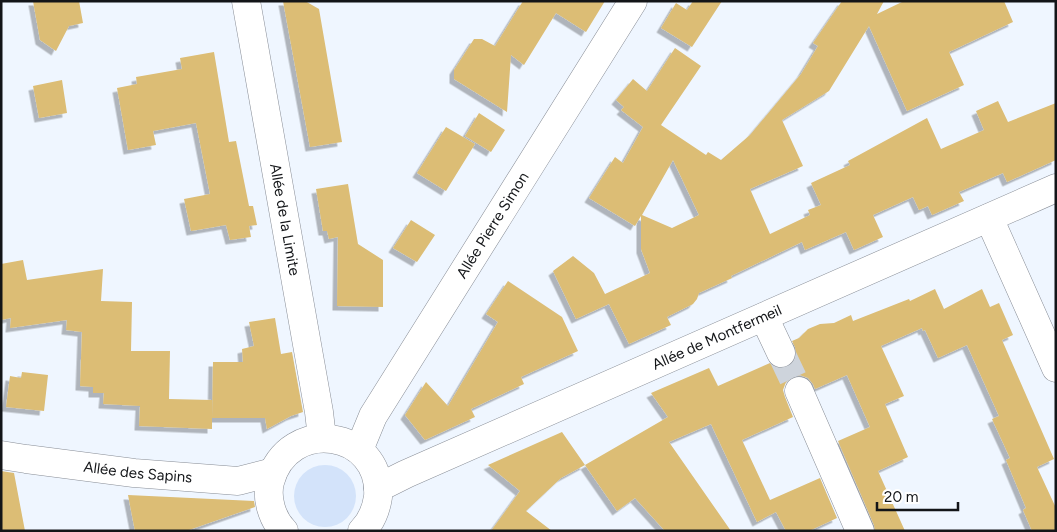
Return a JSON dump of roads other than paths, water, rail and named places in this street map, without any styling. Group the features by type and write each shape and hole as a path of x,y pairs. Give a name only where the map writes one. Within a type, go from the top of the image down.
{"main road":[{"name":"Allée de la Limite","path":"246,1 322,438"},
{"name":"Allée Pierre Simon","path":"358,450 373,416 632,1"},
{"name":"Allée de Montfermeil","path":"378,488 1056,188"},
{"path":"989,218 1056,368"},
{"path":"764,317 781,353"},
{"path":"798,391 860,531"},
{"path":"280,530 269,502 269,486 273,472 280,458 292,448 306,441 322,438 335,439 358,450 368,461 375,474 378,488 377,507 370,528"},
{"name":"Allée des Sapins","path":"1,455 26,460 134,473 238,481 273,472"}],"tunnel":[{"path":"781,353 799,391"}]}
